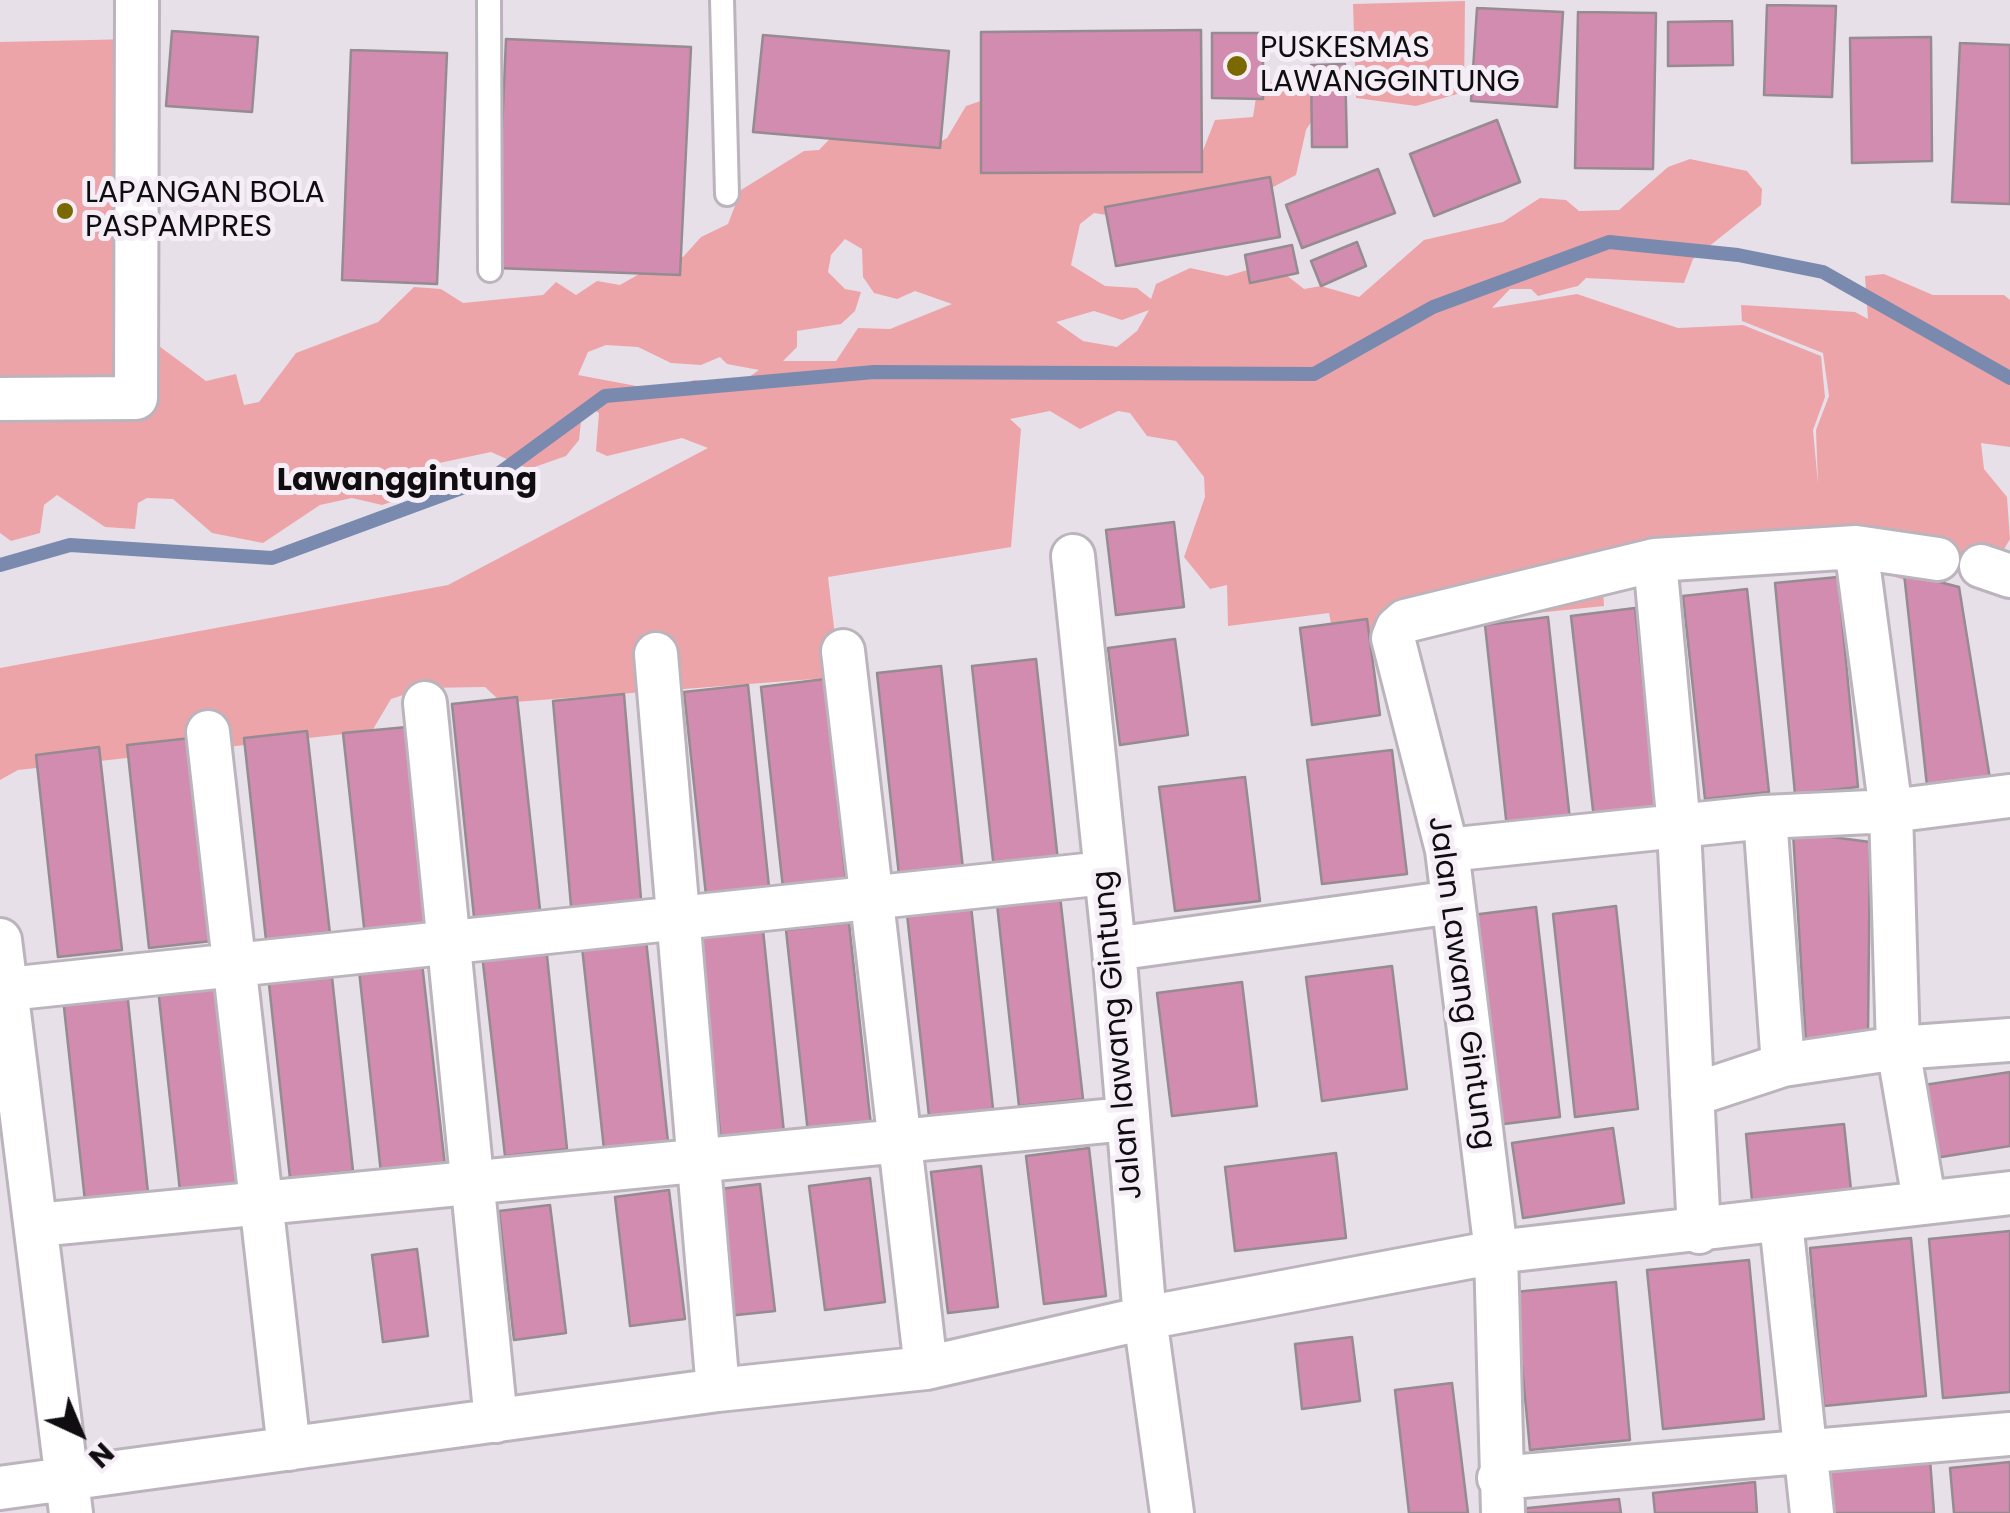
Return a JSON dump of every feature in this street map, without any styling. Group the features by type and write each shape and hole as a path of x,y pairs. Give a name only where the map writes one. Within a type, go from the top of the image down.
{"street":[{"path":"0,399 136,398 137,0"},
{"path":"1856,547 1891,812 1898,1048 1924,1200"},
{"name":"Jalan Lawang Gintung","path":"1938,559 1856,547 1656,560 1405,621 1396,628 1393,638 1447,850 1496,1252 1500,1495 1806,1452 2010,1434"},
{"name":"Jalan lawang Gintung","path":"1073,556 1114,949 1145,1318 1172,1513"},
{"path":"1656,560 1679,828 1699,1232"},
{"path":"844,651 926,1368"},
{"path":"656,654 718,1390"},
{"path":"425,703 496,1421"},
{"path":"208,732 289,1449"},
{"path":"1447,850 1764,817 1891,812 2008,796"},
{"path":"1764,817 1783,1065"},
{"name":"Jalan Lawang Gintung","path":"8,989 1105,873"},
{"path":"1114,949 1453,902"},
{"path":"0,940 68,1496"},
{"path":"1692,1095 1783,1065 1898,1048 2010,1040"},
{"name":"Jalan Lawang Gintung","path":"37,1224 1126,1119"},
{"path":"0,1488 68,1496 289,1449 718,1390 926,1368 1145,1318 1496,1252 1699,1232 1924,1200 2010,1193"},
{"path":"1781,1222 1812,1513"}],"lane":[{"path":"489,0 490,270"},
{"path":"722,0 727,194"}],"shaded area":[{"path":"1465,1 1464,92 1416,106 1356,98 1353,4"},
{"path":"135,39 127,379 21,380 84,408 130,407 144,386 137,376 139,358 159,346 206,381 236,374 244,405 259,402 296,353 378,322 414,287 441,289 463,303 543,295 556,282 576,295 597,281 620,285 667,258 683,257 701,237 728,224 741,190 804,151 819,150 850,118 874,134 907,126 931,147 947,138 966,106 998,95 1020,116 1058,129 1073,159 1086,166 1122,145 1134,168 1158,161 1190,165 1198,163 1215,120 1253,117 1257,91 1287,72 1321,106 1306,130 1296,175 1256,196 1214,193 1187,213 1160,201 1125,218 1094,213 1080,224 1071,265 1105,286 1137,288 1151,299 1156,284 1190,268 1227,276 1271,263 1304,289 1321,286 1359,297 1424,240 1503,222 1540,198 1566,200 1579,211 1619,210 1668,167 1690,159 1747,171 1762,189 1761,205 1693,259 1684,283 1586,278 1578,286 1538,296 1531,289 1510,289 1492,308 1577,294 1678,328 1743,325 1821,356 1825,397 1813,430 1818,484 1816,430 1829,396 1823,353 1742,321 1741,305 1855,312 1868,319 1865,276 1884,274 1933,295 2004,295 2010,300 2010,447 1981,443 1984,469 2007,497 2010,539 1999,558 1973,571 1954,571 1939,591 1852,563 1829,567 1823,527 1826,567 1786,571 1783,543 1602,567 1604,606 1333,634 1329,613 1228,626 1227,585 1210,589 1184,557 1205,497 1204,477 1176,441 1147,436 1130,413 1118,411 1080,429 1050,411 1010,419 1021,429 1011,547 828,577 840,677 502,703 485,687 425,688 391,699 372,731 18,770 0,780 0,668 448,585 708,448 682,438 607,456 596,451 599,413 583,403 579,440 566,456 529,469 491,452 425,466 416,494 382,505 352,498 320,505 263,543 212,533 173,499 147,498 138,503 135,529 105,527 57,495 44,505 40,533 11,541 0,533 0,42","holes":["845,239 862,249 863,277 874,293 897,299 915,291 952,304 890,329 858,328 836,361 783,361 797,347 797,331 841,324 855,311 861,292 845,289 828,272 831,255","1149,310 1137,331 1117,347 1083,341 1056,322 1094,311 1122,320","606,345 638,347 671,363 701,365 720,357 727,364 759,370 739,384 694,380 663,391 578,375 588,352"]}],"building":[{"path":"1767,5 1836,6 1832,97 1764,95"},
{"path":"1477,8 1563,12 1557,107 1471,101"},
{"path":"1578,12 1656,13 1653,169 1575,168"},
{"path":"1732,21 1733,65 1668,66 1668,22"},
{"path":"1201,30 1202,172 981,173 981,32"},
{"path":"172,31 258,37 252,112 166,106"},
{"name":"PUSKESMAS LAWANGGINTUNG","path":"1212,33 1263,33 1263,99 1212,98"},
{"path":"763,35 949,51 940,148 753,132"},
{"path":"1931,37 1932,161 1852,163 1850,38"},
{"path":"506,39 691,47 680,275 496,268"},
{"path":"1960,43 2010,45 2010,204 1952,202"},
{"path":"351,50 447,53 437,284 342,280"},
{"path":"1345,64 1347,147 1312,147 1311,65"},
{"path":"1497,120 1520,182 1434,216 1410,154"},
{"path":"1378,169 1395,213 1302,248 1286,205"},
{"path":"1270,177 1280,237 1116,266 1105,207"},
{"path":"1357,242 1366,266 1321,286 1311,261"},
{"path":"1292,245 1298,273 1250,283 1245,255"},
{"path":"1174,522 1184,607 1116,615 1106,530"},
{"path":"1904,573 1959,587 1990,779 1927,786"},
{"path":"1838,577 1858,787 1795,794 1775,583"},
{"path":"1747,589 1769,792 1705,799 1683,596"},
{"path":"1635,608 1657,811 1594,819 1571,616"},
{"path":"1548,617 1570,820 1507,828 1485,625"},
{"path":"1367,619 1380,715 1312,725 1300,628"},
{"path":"1175,639 1188,735 1120,745 1108,648"},
{"path":"1036,659 1058,861 994,869 972,666"},
{"path":"941,666 963,869 899,875 877,673"},
{"path":"825,679 846,882 783,888 761,687"},
{"path":"748,685 769,887 706,895 684,692"},
{"path":"624,694 642,911 572,917 553,701"},
{"path":"517,697 540,910 474,917 452,704"},
{"path":"407,727 428,929 365,936 343,733"},
{"path":"307,731 330,934 266,940 244,738"},
{"path":"191,738 212,941 149,948 127,745"},
{"path":"99,747 122,950 58,957 36,755"},
{"path":"1392,750 1407,874 1322,884 1307,760"},
{"path":"1245,777 1260,901 1175,911 1159,787"},
{"path":"1793,832 1870,842 1868,1032 1806,1044"},
{"path":"1060,896 1083,1099 1019,1106 997,904"},
{"path":"971,906 993,1109 929,1116 907,914"},
{"path":"1616,906 1638,1109 1575,1117 1553,914"},
{"path":"1536,907 1560,1117 1496,1125 1472,915"},
{"path":"849,923 871,1126 808,1133 786,930"},
{"path":"763,930 784,1133 721,1140 699,937"},
{"path":"646,940 668,1142 604,1149 582,947"},
{"path":"546,946 567,1149 505,1156 482,954"},
{"path":"422,963 445,1166 381,1173 359,970"},
{"path":"1392,966 1407,1089 1322,1101 1306,977"},
{"path":"331,968 353,1171 290,1178 268,975"},
{"path":"221,980 243,1183 180,1191 158,988"},
{"path":"1242,982 1257,1106 1172,1116 1157,993"},
{"path":"127,991 148,1193 85,1201 63,998"},
{"path":"2010,1072 2010,1146 1935,1158 1924,1085"},
{"path":"1844,1124 1851,1190 1752,1201 1746,1134"},
{"path":"1613,1128 1624,1203 1523,1218 1512,1143"},
{"path":"1089,1148 1106,1296 1044,1304 1026,1156"},
{"path":"1336,1153 1346,1238 1235,1251 1225,1167"},
{"path":"981,1166 998,1307 948,1313 931,1172"},
{"path":"870,1178 885,1302 825,1310 809,1186"},
{"path":"760,1184 775,1311 727,1316 712,1190"},
{"path":"669,1190 685,1319 630,1326 615,1197"},
{"path":"550,1205 566,1333 514,1340 499,1211"},
{"path":"2010,1231 2010,1392 1943,1398 1929,1239"},
{"path":"1911,1238 1926,1396 1824,1406 1810,1248"},
{"path":"417,1249 428,1336 383,1342 372,1255"},
{"path":"1749,1260 1764,1419 1663,1429 1647,1270"},
{"path":"1616,1282 1630,1440 1530,1450 1515,1292"},
{"path":"1352,1337 1360,1401 1302,1409 1295,1344"},
{"path":"1452,1383 1468,1513 1409,1513 1395,1390"},
{"path":"1930,1459 1934,1513 1832,1513 1828,1469"},
{"path":"2010,1462 2010,1513 1954,1513 1950,1468"},
{"path":"1755,1482 1757,1513 1655,1513 1653,1493"},
{"path":"1619,1499 1621,1513 1519,1513 1518,1509"}],"waterway":[{"path":"0,565 70,545 272,558 497,475 605,396 874,372 1314,374 1433,307 1609,242 1738,255 1823,272 2010,378"}],"place":[{"name":"PUSKESMAS LAWANGGINTUNG","path":"1237,66"},
{"name":"LAPANGAN BOLA PASPAMPRES","path":"65,211"}],"district":[{"name":"Lawanggintung","path":"407,482"}]}
